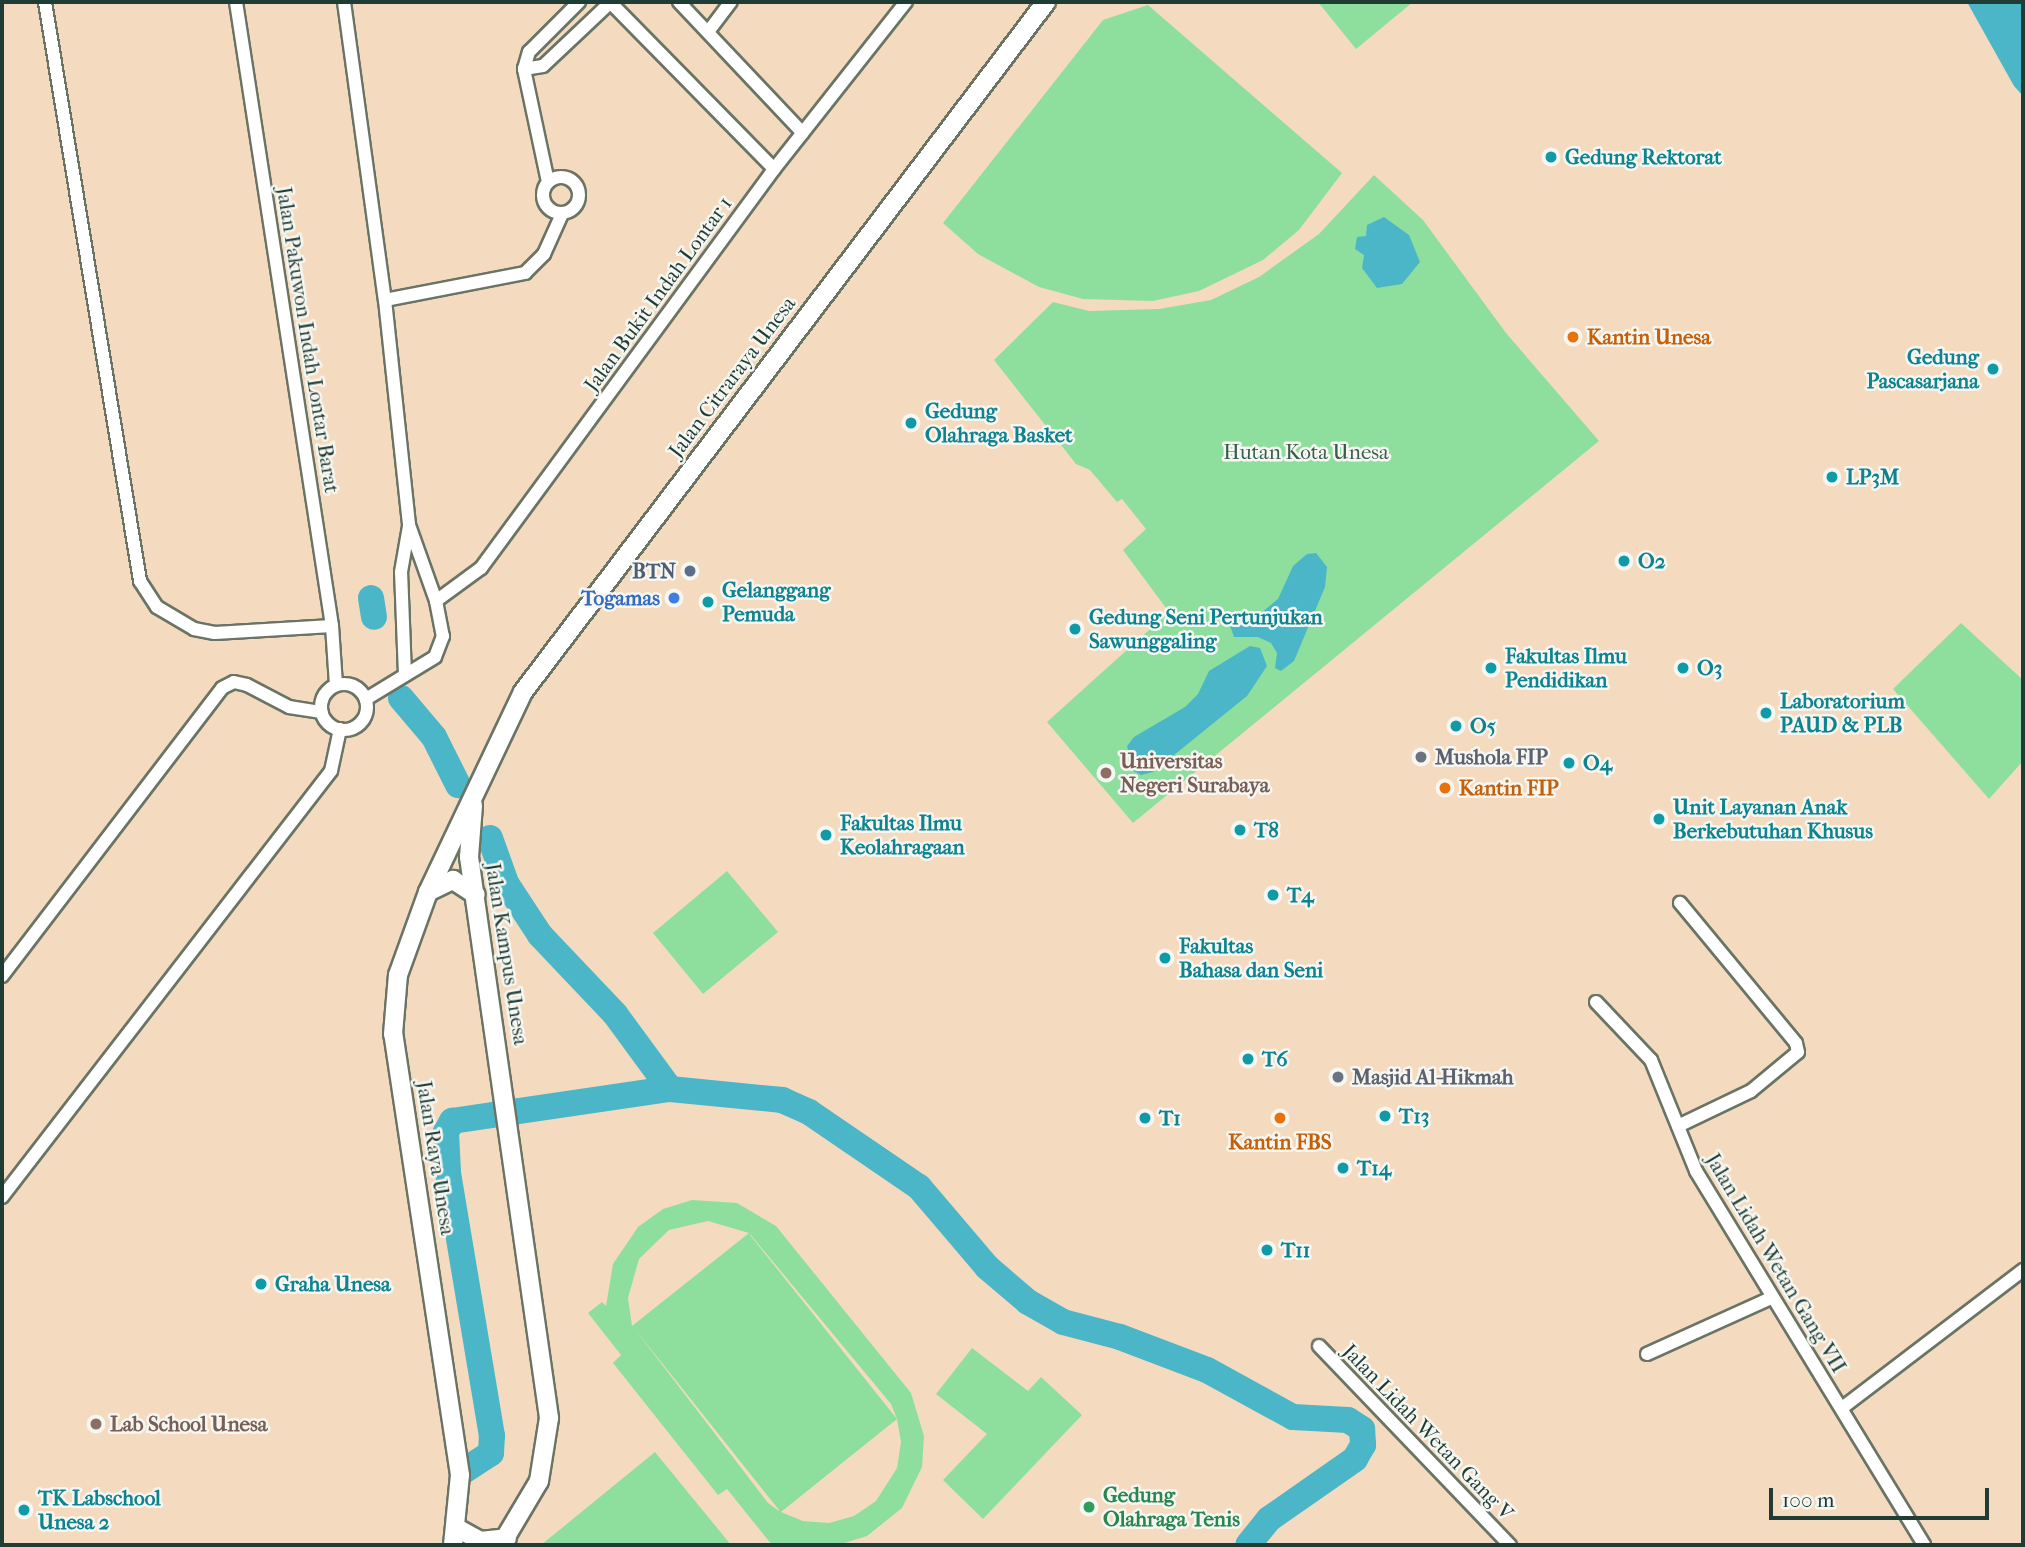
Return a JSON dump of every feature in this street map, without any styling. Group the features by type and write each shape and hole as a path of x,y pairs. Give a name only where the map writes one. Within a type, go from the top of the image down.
{"main road":[{"name":"Jalan Citraraya Unesa","path":"475,792 523,692 1045,2"},
{"name":"Jalan Raya Unesa","path":"455,1537 458,1462 393,1034 398,975 428,892 475,792"},
{"name":"Jalan Kampus Unesa","path":"475,792 469,848 510,1122 549,1418 539,1481 504,1542"},
{"path":"428,892 453,880 476,895"},
{"path":"455,1537 504,1542"}],"street":[{"path":"45,2 140,581 157,607 194,629 215,633 332,626"},
{"name":"Jalan Pakuwon Indah Lontar Barat","path":"236,2 332,626 336,685"},
{"path":"344,2 385,300 409,525 436,601 443,636 435,656 366,699"},
{"path":"548,182 524,69 529,52 579,2"},
{"path":"524,69 543,66 611,2 774,169"},
{"path":"708,32 731,2"},
{"name":"Jalan Bukit Indah Lontar 1","path":"436,601 481,568 774,169 906,2"},
{"path":"686,4 708,32 803,133"},
{"path":"385,300 525,273 544,254 562,214 578,204 576,185 560,177 548,182 542,192 544,203 562,214"},
{"path":"405,675 401,572 409,525"},
{"path":"2,976 222,688 234,682 247,685 289,707 322,712"},
{"path":"336,685 355,686 366,699 366,713 359,724 340,729 328,723 322,712 324,696 336,685"},
{"path":"2,1197 331,771 340,729"},
{"path":"1678,1126 1751,1091 1798,1052 1796,1043 1680,903"},
{"name":"Jalan Lidah Wetan Gang VII","path":"1596,1002 1651,1060 1696,1171 1924,1545"},
{"path":"1842,1408 2023,1270"},
{"path":"1647,1354 1771,1298"},
{"name":"Jalan Lidah Wetan Gang V","path":"1319,1346 1510,1545"}],"green space":[{"path":"1318,2 1413,2 1356,49"},
{"path":"1148,5 1342,173 1299,230 1263,260 1199,291 1153,301 1083,299 1039,287 978,254 943,223 1103,20"},
{"name":"Hutan Kota Unesa","path":"1374,175 1423,220 1506,333 1599,441 1133,823 1047,722 1169,612 1123,550 1146,529 1122,499 1117,502 1090,470 1076,464 994,360 1053,302 1089,311 1159,309 1211,300 1259,277 1319,234"},
{"path":"1961,623 2023,680 2023,761 1989,799 1893,689"},
{"path":"727,871 778,932 703,994 653,933"},
{"path":"692,1200 737,1203 776,1226 911,1393 924,1436 922,1467 902,1508 867,1536 838,1545 772,1545 727,1489 718,1495 613,1363 621,1355 588,1313 602,1302 606,1306 613,1264 638,1227 663,1209","holes":["708,1221 749,1233 632,1326 628,1298 639,1259 669,1230","750,1235 891,1404 897,1419","634,1328 779,1511 768,1503","897,1419 901,1442 897,1468 876,1501 854,1516 829,1523 803,1521 781,1512"]},
{"path":"972,1348 1028,1391 1041,1377 1082,1415 983,1519 943,1480 987,1434 936,1394"},
{"path":"655,1452 731,1545 541,1545"}],"water":[{"path":"1967,2 2023,2 2023,96 2014,86"},
{"path":"1384,217 1409,235 1420,262 1402,284 1377,288 1362,268 1364,255 1355,249 1357,237 1366,236 1367,225"},
{"path":"1316,553 1327,567 1325,587 1294,661 1281,671 1275,668 1277,653 1271,643 1258,637 1234,637 1229,623 1250,622 1278,599 1293,566 1307,554"},
{"path":"1250,646 1260,648 1267,666 1247,696 1153,772 1141,775 1132,770 1127,746 1134,737 1185,707 1198,694 1209,671"}],"waterway":[{"path":"371,598 374,617"},
{"path":"401,698 434,737 458,785"},
{"path":"490,838 506,883 540,935 615,1014 670,1089 782,1100 809,1112 919,1187 987,1267 1028,1302 1063,1322 1120,1337 1207,1370 1293,1417 1348,1420 1362,1429 1363,1445 1355,1459 1269,1519 1248,1545"},
{"path":"465,1470 491,1453 492,1436 448,1172 446,1132 452,1121 670,1089"}],"place":[{"name":"Gedung Rektorat","path":"1551,157"},
{"name":"Kantin Unesa","path":"1573,337"},
{"name":"Gedung Pascasarjana","path":"1993,369"},
{"name":"Gedung Olahraga Basket","path":"911,423"},
{"name":"LP3M","path":"1832,477"},
{"name":"O2","path":"1624,561"},
{"name":"BTN","path":"690,571"},
{"name":"Togamas","path":"674,598"},
{"name":"Gelanggang Pemuda","path":"708,602"},
{"name":"Gedung Seni Pertunjukan Sawunggaling","path":"1075,629"},
{"name":"Fakultas Ilmu Pendidikan","path":"1491,668"},
{"name":"O3","path":"1683,668"},
{"name":"Laboratorium PAUD & PLB","path":"1766,713"},
{"name":"O5","path":"1456,726"},
{"name":"Mushola FIP","path":"1421,757"},
{"name":"O4","path":"1569,763"},
{"name":"Universitas Negeri Surabaya","path":"1106,773"},
{"name":"Kantin FIP","path":"1445,788"},
{"name":"Unit Layanan Anak Berkebutuhan Khusus","path":"1659,819"},
{"name":"T8","path":"1240,830"},
{"name":"Fakultas Ilmu Keolahragaan","path":"826,835"},
{"name":"T4","path":"1273,895"},
{"name":"Fakultas Bahasa dan Seni","path":"1165,958"},
{"name":"T6","path":"1248,1059"},
{"name":"Masjid Al-Hikmah","path":"1338,1077"},
{"name":"T13","path":"1385,1116"},
{"name":"T1","path":"1145,1118"},
{"name":"Kantin FBS","path":"1280,1118"},
{"name":"T14","path":"1343,1168"},
{"name":"T11","path":"1267,1250"},
{"name":"Graha Unesa","path":"261,1284"},
{"name":"Lab School Unesa","path":"96,1424"},
{"name":"Gedung Olahraga Tenis","path":"1089,1507"},
{"name":"TK Labschool Unesa 2","path":"24,1510"}]}
